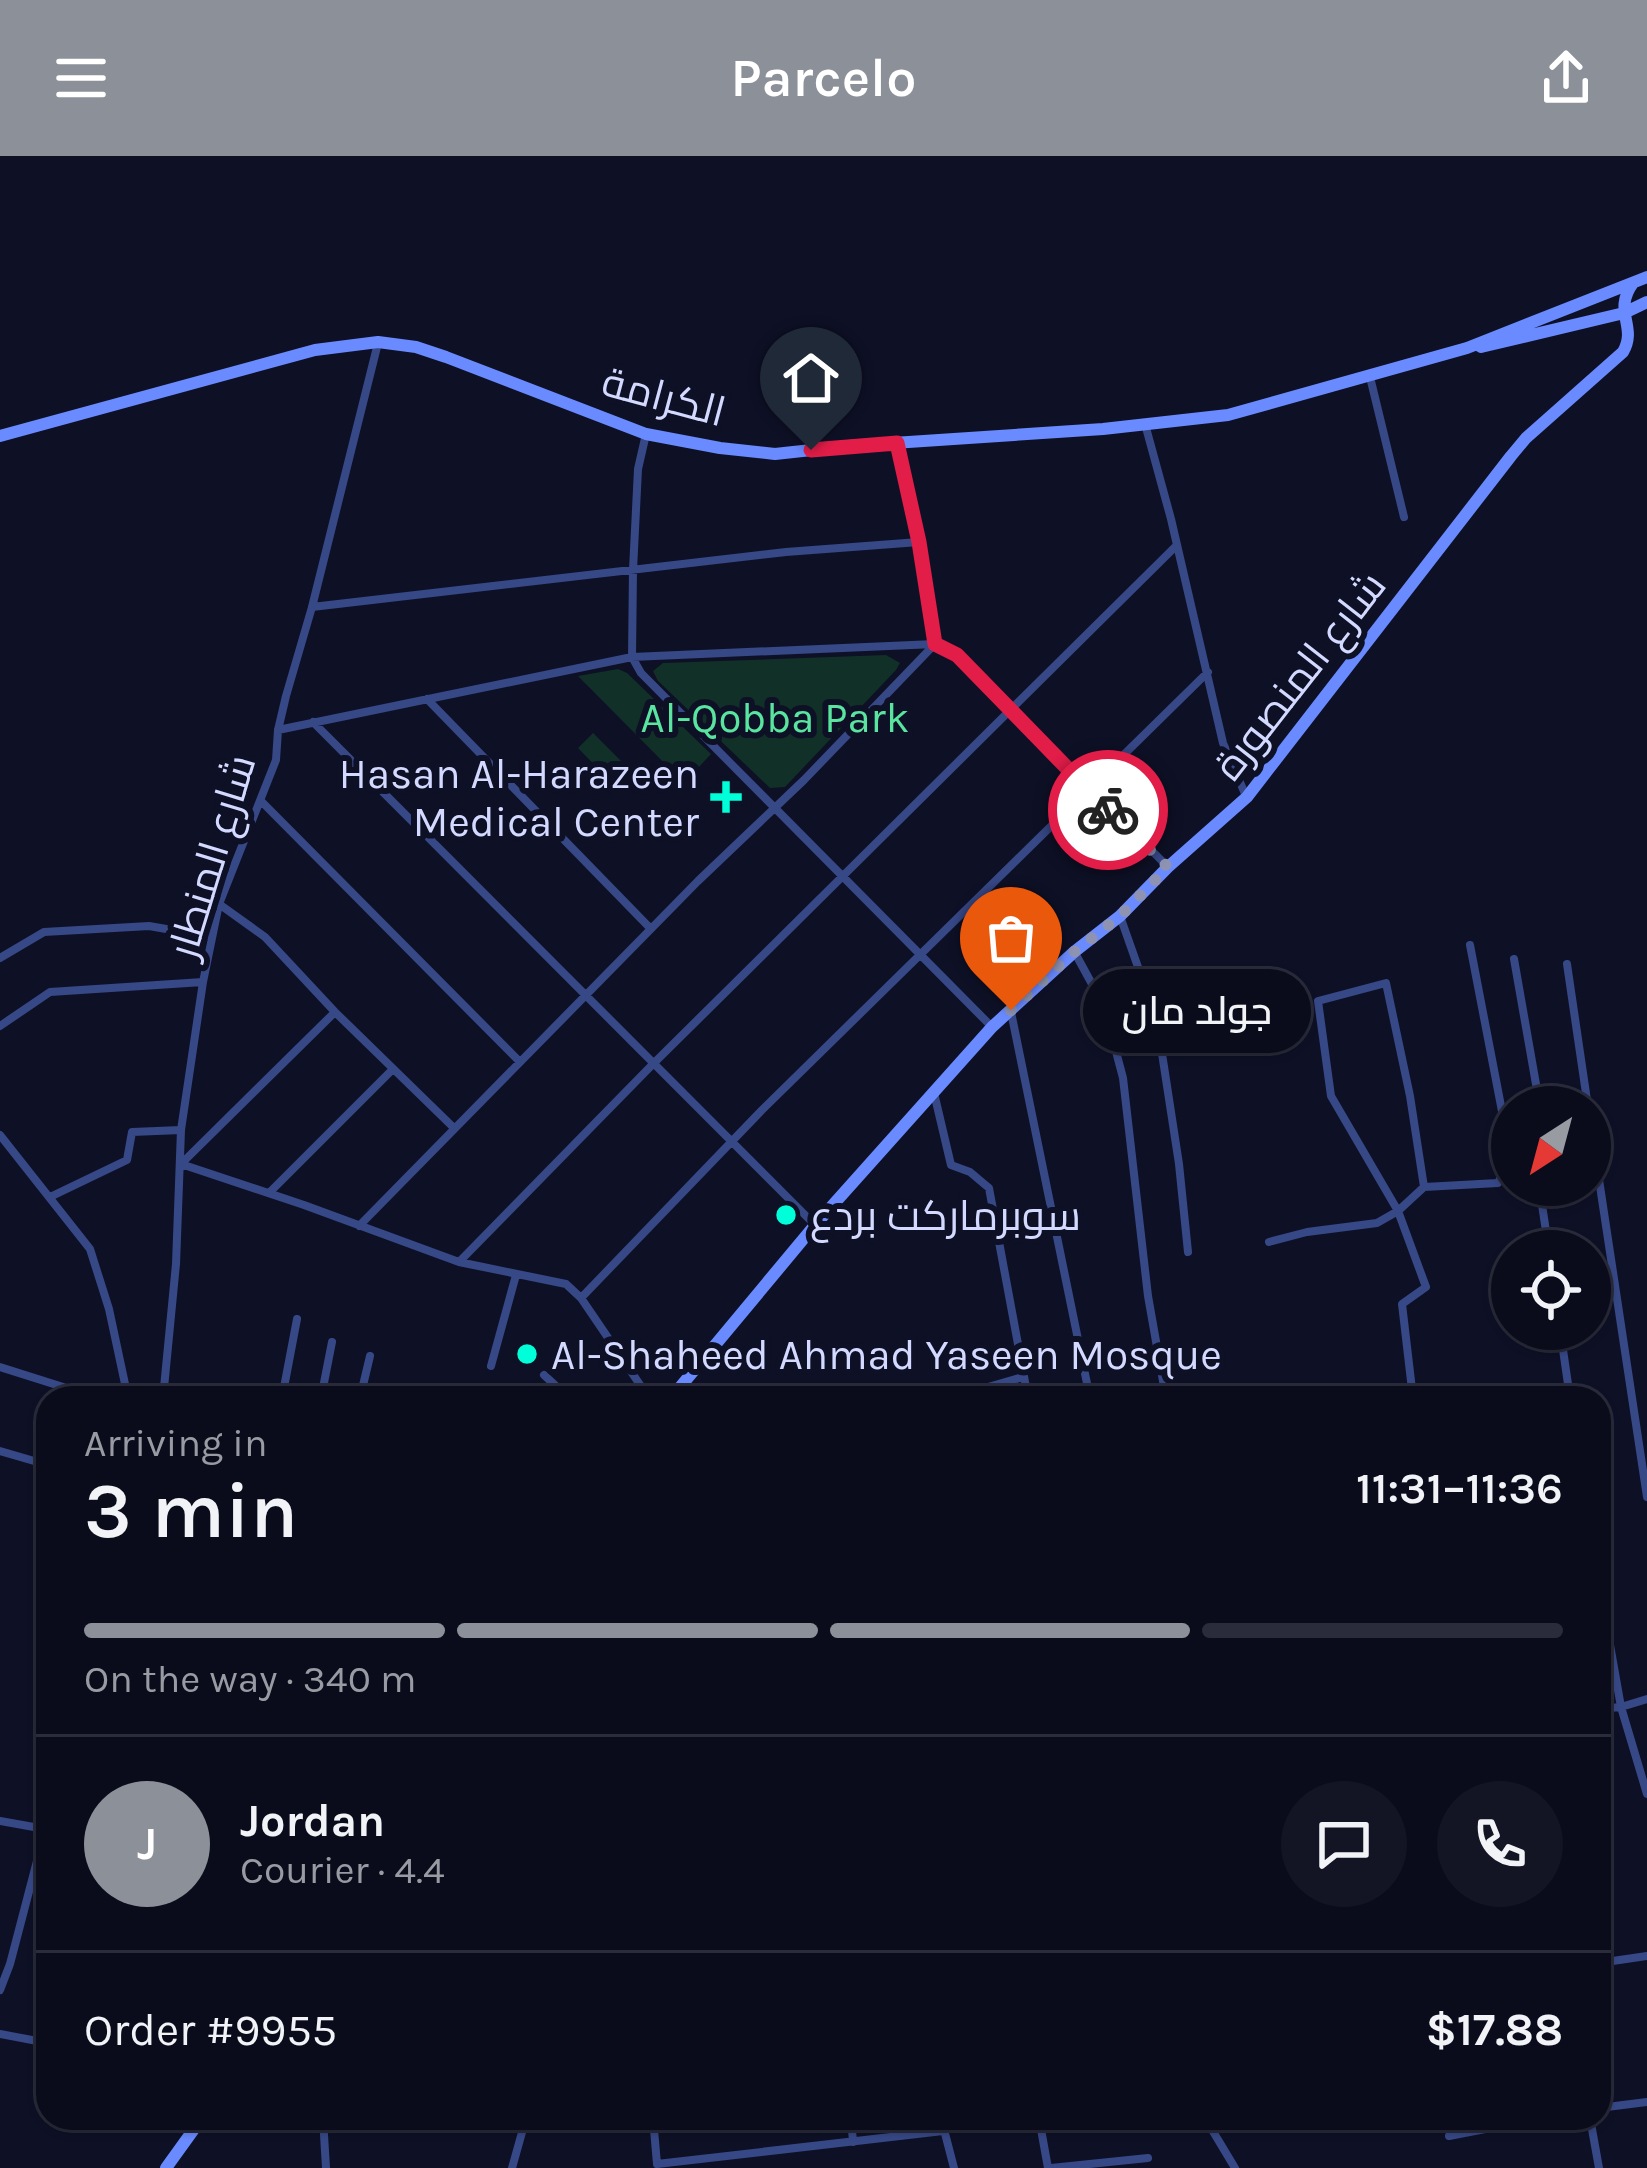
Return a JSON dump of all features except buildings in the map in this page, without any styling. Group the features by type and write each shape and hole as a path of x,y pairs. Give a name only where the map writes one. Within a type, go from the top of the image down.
{"main road":[{"name":"شارع المنصورة","path":"681,1386 992,1027 1247,797 1510,456 1623,352 1629,336 1623,301 1640,280"},
{"name":"الكرامة","path":"0,436 315,350 379,342 446,357 646,434 775,454 1145,424 1228,416 1370,377 1468,348 1640,280"},
{"name":"الكرامة","path":"1468,348 1624,313 1647,302"},
{"path":"166,2168 193,2130"}],"street":[{"name":"شارع المنطار","path":"165,1386 181,1130 212,938 219,904 276,760 278,730 379,342"},
{"path":"1370,377 1404,518"},
{"path":"1145,424 1222,743 1247,797"},
{"path":"646,434 638,470 633,569 632,657 641,673 992,1027"},
{"path":"897,443 935,644"},
{"path":"312,607 786,552 919,542"},
{"path":"459,1262 1177,545"},
{"path":"359,1226 935,644"},
{"path":"278,730 632,657 935,644 957,655 1168,867"},
{"path":"581,1298 1208,673"},
{"path":"427,699 651,929"},
{"path":"313,722 815,1226"},
{"path":"261,801 520,1062"},
{"path":"219,904 265,937 454,1128"},
{"path":"1120,916 1157,1021 1188,1252"},
{"path":"0,958 44,932 149,926 212,938"},
{"path":"1470,945 1498,1086"},
{"path":"1074,952 1104,1006 1123,1078 1148,1296 1164,1386"},
{"path":"1514,959 1536,1086"},
{"path":"1567,964 1585,1086"},
{"path":"0,1027 50,992 203,982"},
{"path":"1412,1386 1402,1304 1426,1287 1398,1211 1331,1096 1318,1001 1386,983 1424,1187"},
{"path":"1011,1010 1088,1386"},
{"path":"335,1012 181,1165 459,1262 566,1284 581,1298 641,1386"},
{"path":"269,1193 394,1069"},
{"path":"934,1092 951,1166 970,1172 988,1188 1025,1386"},
{"path":"50,1197 127,1160 132,1132 181,1130"},
{"path":"0,1135 90,1249 125,1386"},
{"path":"1269,1242 1377,1223 1424,1187 1491,1183"},
{"path":"1603,1206 1647,1497"},
{"path":"491,1366 516,1275"},
{"path":"284,1386 297,1318"},
{"path":"323,1386 332,1342"},
{"path":"1563,1350 1568,1386"},
{"path":"364,1386 370,1356"},
{"path":"0,1367 60,1386"},
{"path":"544,1376 555,1386"},
{"path":"990,1386 1023,1376"},
{"path":"0,1451 36,1462"},
{"path":"1611,1648 1647,1794"},
{"path":"1611,1708 1647,1699"},
{"path":"0,1821 36,1823"},
{"path":"0,1990 36,1863"},
{"path":"1611,1962 1647,1957"},
{"path":"0,2035 36,2041"},
{"path":"1611,2106 1647,2102"},
{"path":"324,2130 326,2168"},
{"path":"512,2168 523,2130"},
{"path":"654,2130 657,2166 944,2131 954,2168"},
{"path":"852,2130 853,2142"},
{"path":"1042,2130 1050,2168 1148,2158"},
{"path":"1212,2130 1235,2168"},
{"path":"1449,2136 1480,2130"},
{"path":"1592,2130 1599,2168"}],"green space":[{"name":"Al-Qobba Park","path":"886,655 900,663 896,670 785,787 770,788 653,671 663,663"},
{"path":"618,669 711,754 684,783 578,676"},
{"path":"593,733 624,764 608,779 578,748"}],"way so far":[{"path":"1011,1010 1120,916 1168,867 1108,810"}],"place":[{"name":"Hasan Al-Harazeen Medical Center","path":"726,797"},
{"name":"جولد مان","path":"1011,1010"},
{"name":"سوبرماركت بردع","path":"786,1215"},
{"name":"Al-Shaheed Ahmad Yaseen Mosque","path":"527,1354"}],"route":[{"path":"811,450 897,443 935,644 957,655 1108,810"}]}
